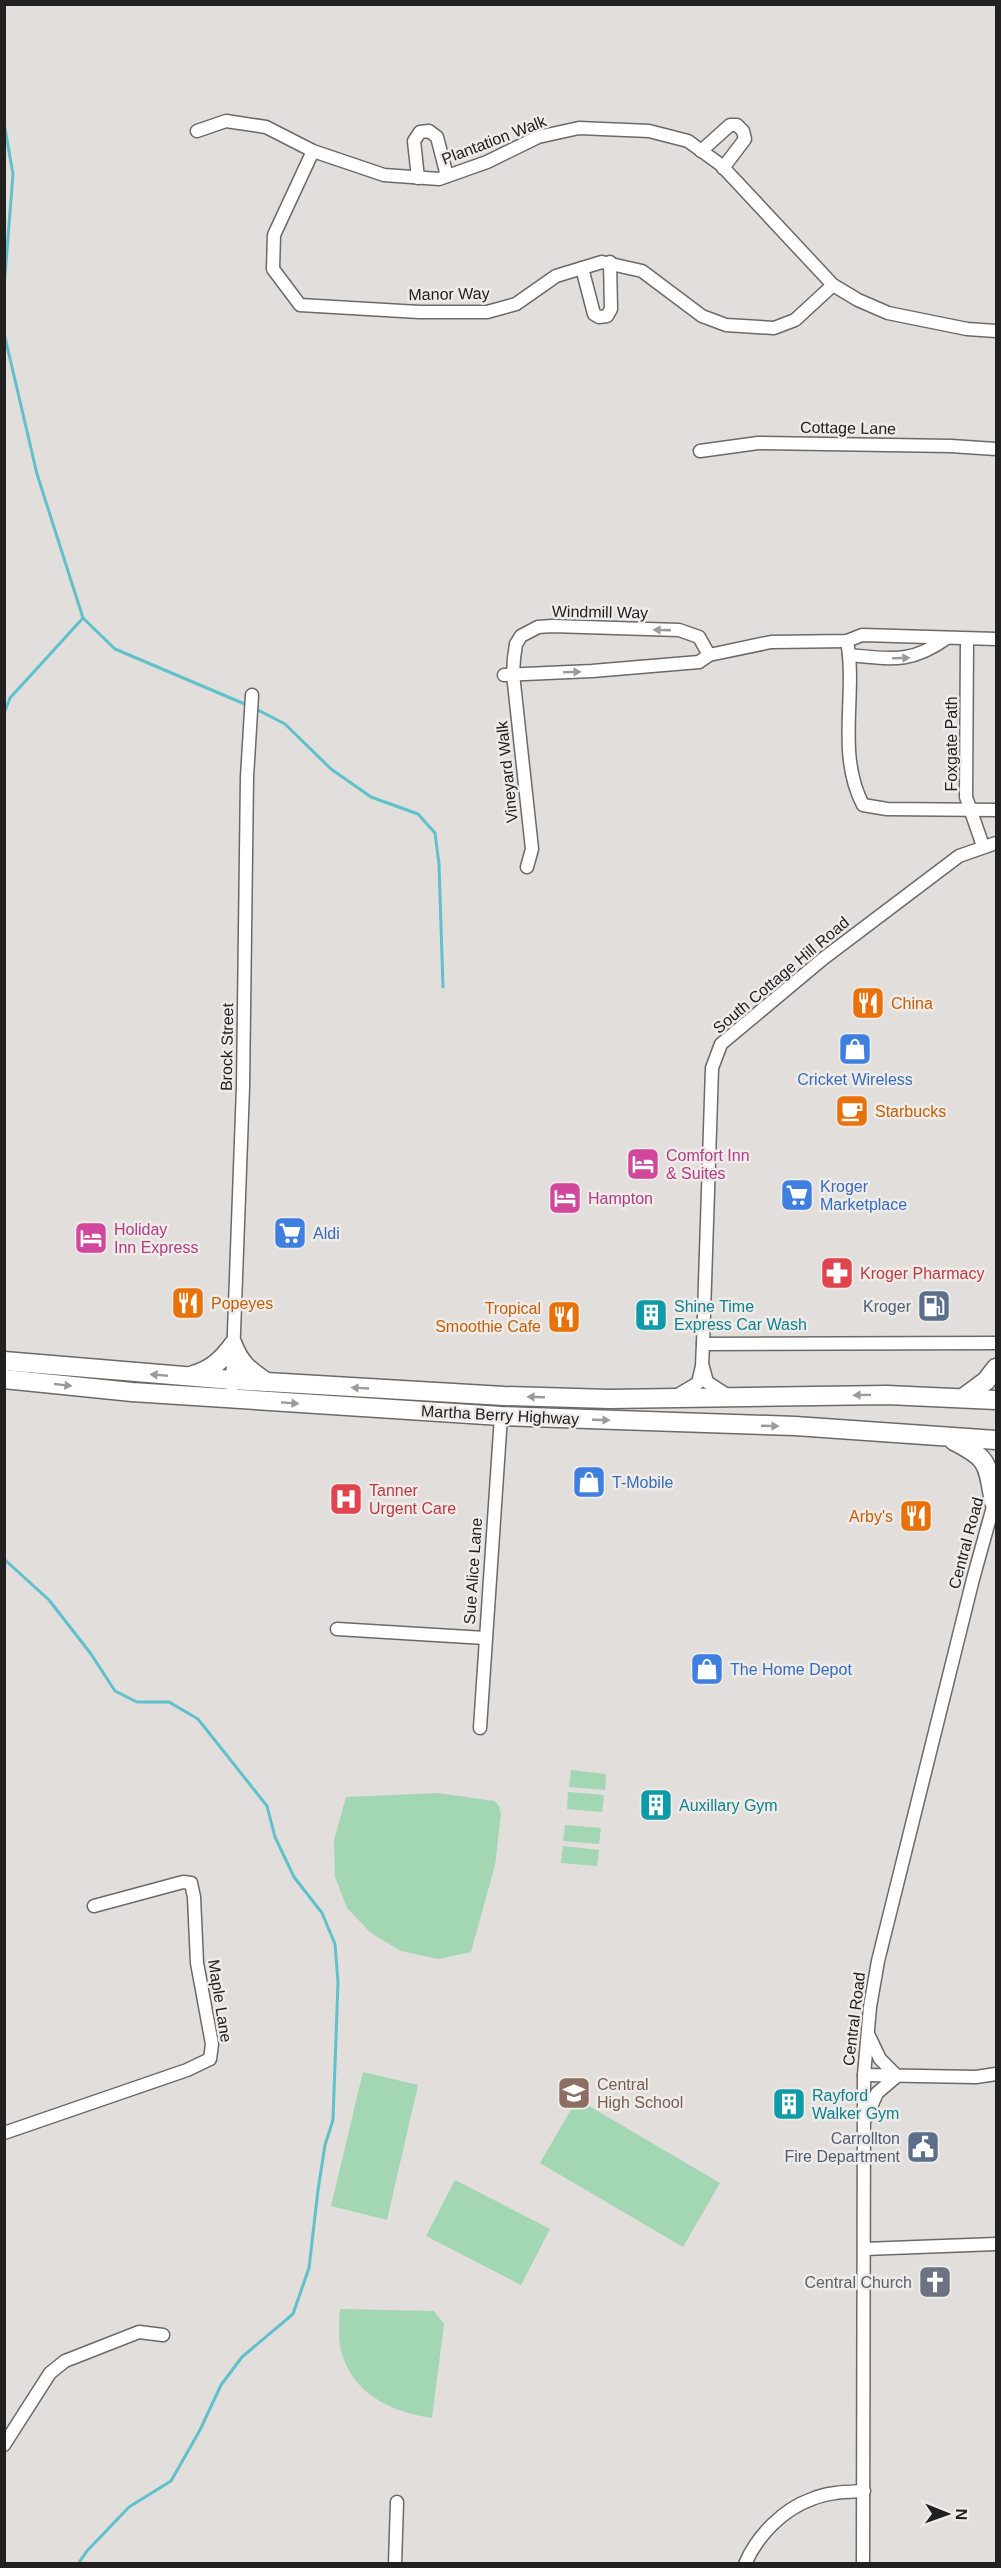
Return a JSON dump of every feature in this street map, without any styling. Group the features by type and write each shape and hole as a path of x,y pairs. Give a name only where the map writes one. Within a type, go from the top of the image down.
{"highway":[{"path":"184,1377 214,1366 224,1358 233,1344"},
{"path":"233,1344 239,1361 245,1368 268,1383"},
{"name":"Martha Berry Highway","path":"4,1361 268,1383 504,1396 609,1399 887,1395 996,1400"},
{"path":"963,1398 986,1381 996,1368"},
{"name":"Martha Berry Highway","path":"4,1379 231,1399 501,1416 795,1426 996,1440"},
{"path":"501,1416 504,1396"},
{"path":"947,1437 982,1457 987,1465 995,1497"}],"street":[{"name":"Plantation Walk","path":"197,131 226,121 266,127 313,152 384,175 439,179 487,162 538,137 579,128 649,131 688,141 723,168 833,285 858,300 888,313 967,329 996,331"},
{"path":"701,151 730,125 737,125 743,131 745,139 723,168"},
{"path":"418,178 414,141 420,132 429,131 437,137 447,177"},
{"name":"Manor Way","path":"313,152 274,235 273,269 300,305 419,312 487,312 516,304 556,276 609,262 642,272 702,316 726,325 774,328 795,320 833,285"},
{"path":"582,268 594,314 599,317 607,316 611,309 609,262"},
{"name":"Cottage Lane","path":"700,451 758,443 951,446 996,449"},
{"name":"Windmill Way","path":"509,674 516,644 521,636 538,627 679,630 699,637 709,655"},
{"path":"509,674 592,671 699,662 709,655 771,642 847,641 862,635 996,639"},
{"path":"849,655 906,658 926,652 947,638"},
{"name":"Foxgate Path","path":"967,639 966,797 983,846"},
{"path":"847,641 849,655 848,736 857,794 862,805 887,809 996,810"},
{"name":"Vineyard Walk","path":"509,674 532,849 527,867"},
{"name":"Brock Street","path":"231,1399 243,1087 247,798 252,695"},
{"name":"South Cottage Hill Road","path":"702,1366 712,1068 721,1044 816,965 935,873 959,856 996,843"},
{"path":"703,1344 996,1343"},
{"path":"702,1366 707,1382 714,1389 730,1397"},
{"path":"672,1398 698,1383 702,1366"},
{"name":"Sue Alice Lane","path":"480,1728 501,1416"},
{"name":"Central Road","path":"863,2564 864,2075 867,2032 881,1949 995,1497"},
{"path":"337,1629 485,1638"},
{"name":"Maple Lane","path":"4,2133 187,2070 210,2059 212,2054 197,1963 194,1897 191,1883 183,1882 94,1906"},
{"path":"867,2032 880,2059 897,2076"},
{"path":"864,2075 976,2077 996,2074"},
{"path":"864,2122 877,2093 897,2076"},
{"path":"864,2249 996,2244"},
{"path":"4,2445 50,2373 65,2361 139,2332 163,2335"},
{"path":"745,2564 750,2552 766,2531 795,2508 812,2499 833,2493 864,2491"},
{"path":"395,2564 397,2502"}],"green space":[{"path":"571,1770 606,1774 605,1790 569,1787"},
{"path":"568,1792 604,1795 602,1812 567,1809"},
{"path":"438,1793 494,1801 499,1806 501,1814 495,1865 471,1952 438,1959 401,1951 371,1933 347,1908 335,1877 334,1840 346,1797"},
{"path":"565,1825 601,1828 599,1844 563,1841"},
{"path":"563,1846 599,1850 597,1866 561,1863"},
{"path":"363,2072 418,2085 387,2220 331,2206"},
{"path":"577,2099 720,2183 683,2247 540,2163"},
{"path":"455,2180 550,2229 521,2285 426,2236"},
{"path":"340,2309 434,2311 444,2324 432,2418 389,2406 376,2399 355,2379 341,2351"}],"waterway":[{"path":"4,123 13,174 4,288"},
{"path":"4,333 37,474 83,618 115,649 247,705"},
{"path":"4,713 10,698 83,618"},
{"path":"256,709 285,724 331,769 371,797 418,814 435,833 439,864 443,987"},
{"path":"4,1559 49,1600 91,1654 115,1691 137,1702 169,1702 198,1719 267,1806 275,1837 294,1877 322,1913 335,1944 338,1982 333,2120 325,2145 309,2268 293,2314 242,2357 221,2385 200,2430 171,2481 129,2507 87,2551 78,2564"}],"place":[{"name":"China","path":"868,1003"},
{"name":"Cricket Wireless","path":"855,1049"},
{"name":"Starbucks","path":"852,1111"},
{"name":"Comfort Inn & Suites","path":"643,1164"},
{"name":"Kroger Marketplace","path":"797,1195"},
{"name":"Hampton","path":"565,1198"},
{"name":"Aldi","path":"290,1233"},
{"name":"Holiday Inn Express","path":"91,1238"},
{"name":"Kroger Pharmacy","path":"837,1273"},
{"name":"Popeyes","path":"188,1303"},
{"name":"Kroger","path":"934,1306"},
{"name":"Shine Time Express Car Wash","path":"651,1315"},
{"name":"Tropical Smoothie Cafe","path":"564,1317"},
{"name":"T-Mobile","path":"589,1482"},
{"name":"Tanner Urgent Care","path":"346,1499"},
{"name":"Arby's","path":"916,1516"},
{"name":"The Home Depot","path":"707,1669"},
{"name":"Auxillary Gym","path":"656,1805"},
{"name":"Central High School","path":"574,2093"},
{"name":"Rayford Walker Gym","path":"789,2104"},
{"name":"Carrollton Fire Department","path":"923,2147"},
{"name":"Central Church","path":"935,2282"}]}
